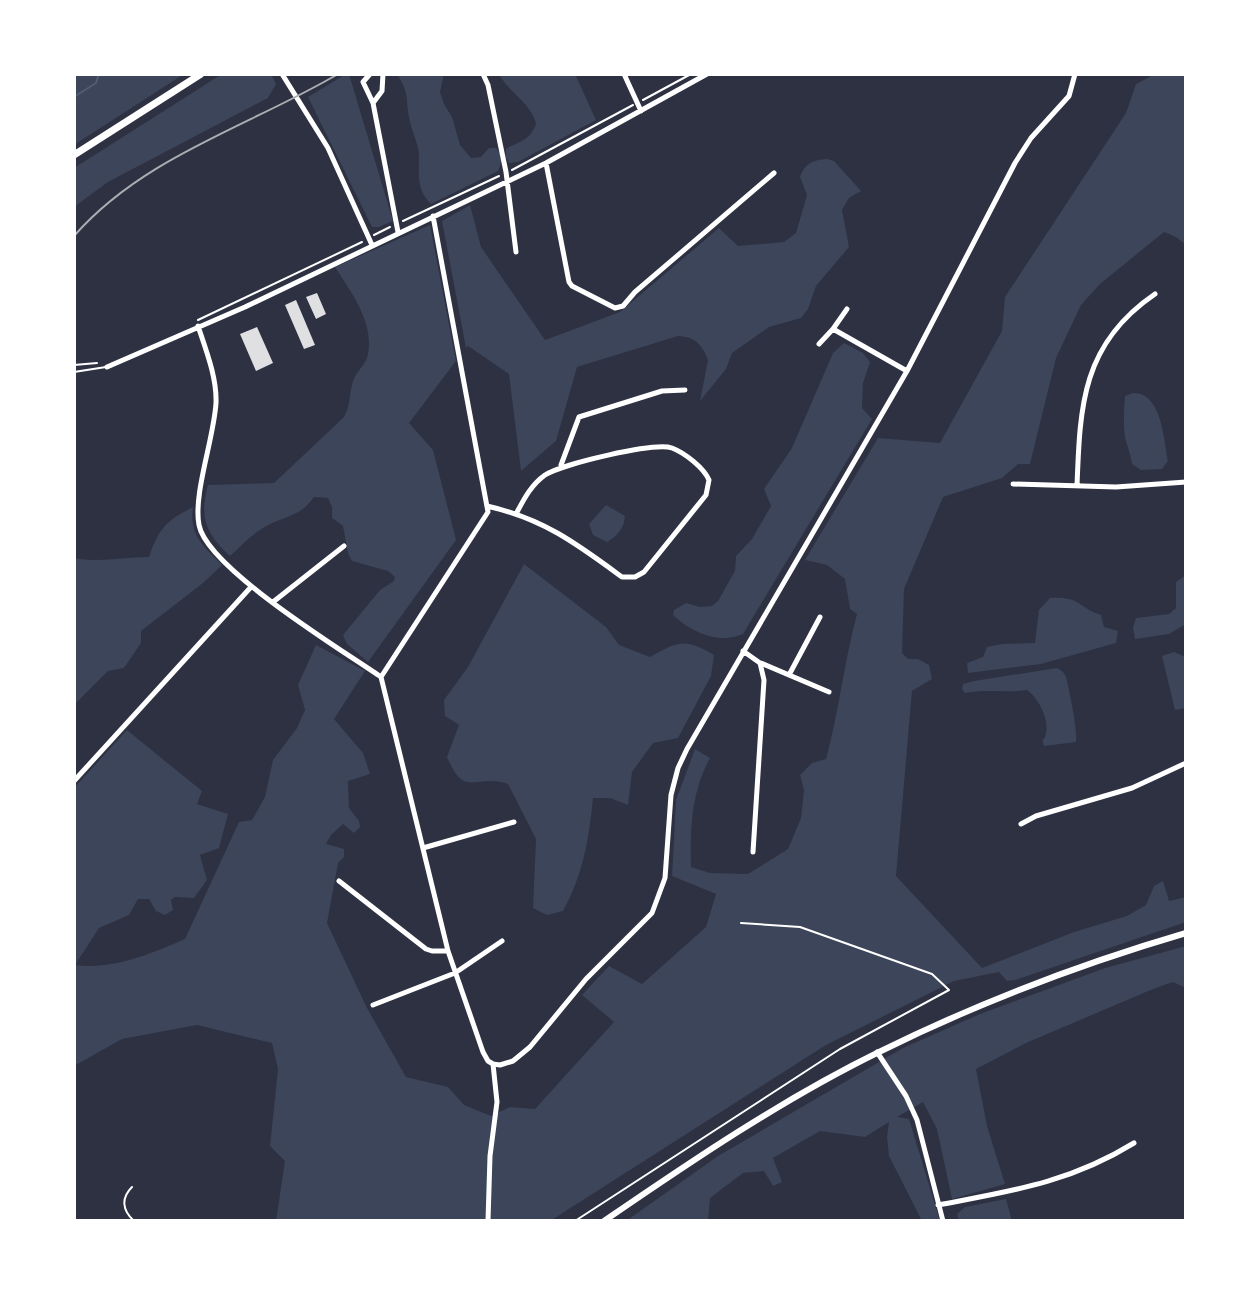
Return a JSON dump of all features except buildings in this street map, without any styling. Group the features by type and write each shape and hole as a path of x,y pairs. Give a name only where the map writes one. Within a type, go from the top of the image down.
{"main road":[{"path":"74,155 201,74"}],"street":[{"path":"282,74 328,148 372,245"},
{"path":"370,74 363,82 373,103 398,232"},
{"path":"373,103 382,91 383,74"},
{"path":"483,74 488,85 507,182 516,252"},
{"path":"624,74 641,111"},
{"path":"106,364 236,312 507,182 707,74"},
{"path":"198,326 211,370 216,402 198,507 199,526 210,547 251,587 381,677 448,951 483,1052 488,1061 503,1065 530,1047 586,979 652,913 665,878 669,806 678,768 907,371 1015,163 1031,138 1069,96 1075,74"},
{"path":"546,163 569,282 615,308 623,306 635,292 774,173"},
{"path":"381,677 486,517 487,506 433,216"},
{"path":"1077,486 1080,416 1092,371 1118,326 1155,294"},
{"path":"819,344 847,309"},
{"path":"833,329 907,371"},
{"path":"561,466 579,417 662,391 685,390"},
{"path":"487,506 559,532 622,577 631,578 644,572 709,488 709,480 704,471 670,447 642,450 561,466 531,487 516,514"},
{"path":"1013,484 1116,487 1186,482"},
{"path":"273,602 344,546"},
{"path":"74,781 251,587"},
{"path":"789,675 820,617"},
{"path":"743,651 760,663 829,692"},
{"path":"753,852 764,690 760,663"},
{"path":"1021,824 1036,816 1132,788 1186,763"},
{"path":"423,848 514,822"},
{"path":"339,881 426,949 448,951"},
{"path":"604,1221 699,1156 877,1052 1029,985 1186,933"},
{"path":"373,1005 455,973 502,941"},
{"path":"877,1052 906,1096 917,1120 943,1221"},
{"path":"488,1221 490,1156 497,1102 493,1064"},
{"path":"938,1205 1058,1180 1095,1165 1134,1143"}],"lane":[{"path":"74,372 106,364"},
{"path":"132,1187 124,1203 134,1221"}],"path":[{"path":"559,146 578,136"},
{"path":"74,365 106,364"},
{"path":"575,1221 840,1049 949,990 932,974 800,927 741,923"}],"shaded area":[{"path":"74,74 184,74 74,145"},
{"path":"222,74 271,74 276,84 268,98 108,182 74,207 74,168"},
{"path":"349,74 393,221 379,227 372,227 308,97"},
{"path":"397,74 444,74 440,92 452,117 460,145 471,158 481,157 489,148 496,148 501,159 498,171 431,204 421,187 418,150 405,91"},
{"path":"499,74 575,74 596,120 518,162 509,163 506,149 527,137 536,124 530,110"},
{"path":"1155,74 1186,74 1186,245 1164,232 1100,284 1081,305 1056,358 1030,464 1018,464 1002,478 943,497 904,589 902,653 908,659 918,659 929,665 932,679 912,691 896,876 982,968 1074,932 1127,916 1146,905 1154,886 1163,881 1169,901 1186,897 1186,922 1015,980 1007,981 999,972 954,981 826,1045 550,1221 276,1221 285,1161 270,1146 278,1069 272,1043 197,1025 122,1039 74,1066 74,788 127,730 202,791 197,804 228,814 219,848 200,855 207,880 194,898 175,897 171,900 173,910 165,915 156,911 149,899 138,899 129,915 99,928 75,965 117,963 185,939 239,822 252,820 265,797 273,760 297,728 305,710 298,685 316,645 365,671 334,719 363,753 370,774 348,781 349,808 360,827 354,833 343,824 326,844 344,849 344,857 338,863 327,923 367,1008 406,1077 448,1087 464,1105 491,1116 510,1107 535,1109 614,1022 582,995 609,966 642,984 706,927 716,894 672,876 676,800 695,749 710,758 695,798 691,867 710,873 748,874 788,849 801,818 804,790 800,775 812,763 826,759 857,614 850,609 845,579 827,565 805,560 878,438 940,443 1002,331 1005,297 1126,113 1136,84"},
{"path":"827,159 834,161 861,191 849,198 842,210 849,247 816,286 808,309 801,318 769,327 732,353 726,369 700,401 708,360 701,346 689,338 678,336 577,367 556,441 521,471 509,374 468,346 466,348 442,221 470,205 481,247 545,340 620,312 719,228 738,246 784,242 796,233 807,195 800,177 804,168 810,163"},
{"path":"430,225 456,361 409,423 433,450 456,540 368,662 347,644 343,635 380,590 395,577 388,571 352,561 343,526 332,518 328,498 314,497 296,513 256,533 230,556 210,533 205,516 205,496 208,485 274,483 344,417 353,381 367,358 369,342 360,308 335,267"},
{"path":"844,343 863,353 870,362 863,383 862,408 872,419 743,634 715,637 688,627 673,615 674,610 686,603 700,607 712,606 718,601 735,571 736,556 752,539 771,506 764,489 792,448 833,353"},
{"path":"1133,393 1150,400 1160,419 1168,461 1162,469 1141,470 1132,464 1125,437 1124,416 1125,396"},
{"path":"606,505 625,516 619,532 607,542 593,535 589,524"},
{"path":"193,507 195,533 222,565 141,631 141,643 124,668 108,671 74,705 74,558 149,557 165,526"},
{"path":"524,564 606,627 619,645 650,657 682,644 696,646 714,655 711,676 678,738 653,743 632,772 628,805 610,798 593,798 587,842 576,884 563,911 547,915 533,908 536,839 508,784 497,781 466,782 459,778 447,757 459,725 445,716 444,700 468,667"},
{"path":"1186,575 1186,624 1169,634 1135,639 1133,628 1136,618 1169,614 1176,608 1176,582"},
{"path":"1050,598 1073,600 1101,615 1104,627 1118,631 1116,643 1041,664 968,673 967,663 983,657 987,647 1035,643 1039,610"},
{"path":"1174,652 1186,657 1186,708 1175,710 1162,656"},
{"path":"1057,668 1066,677 1076,742 1044,746 1047,728 1044,716 1027,690 965,693 962,689 963,684 974,681"},
{"path":"1186,946 1186,988 1173,982 1153,989 1026,1043 976,1069 987,1126 1005,1184 952,1199 937,1129 923,1102 897,1117 909,1119 940,1221 922,1221 889,1156 889,1122 865,1137 820,1131 773,1158 782,1182 773,1186 764,1171 743,1173 710,1198 708,1221 626,1221 718,1156 903,1048 980,1014 1105,968"},
{"path":"1006,1199 1012,1221 959,1221 957,1214 965,1207"}],"waterway":[{"path":"74,97 96,83 99,74"}],"railway":[{"path":"74,236 102,208 165,163 338,74"}]}
